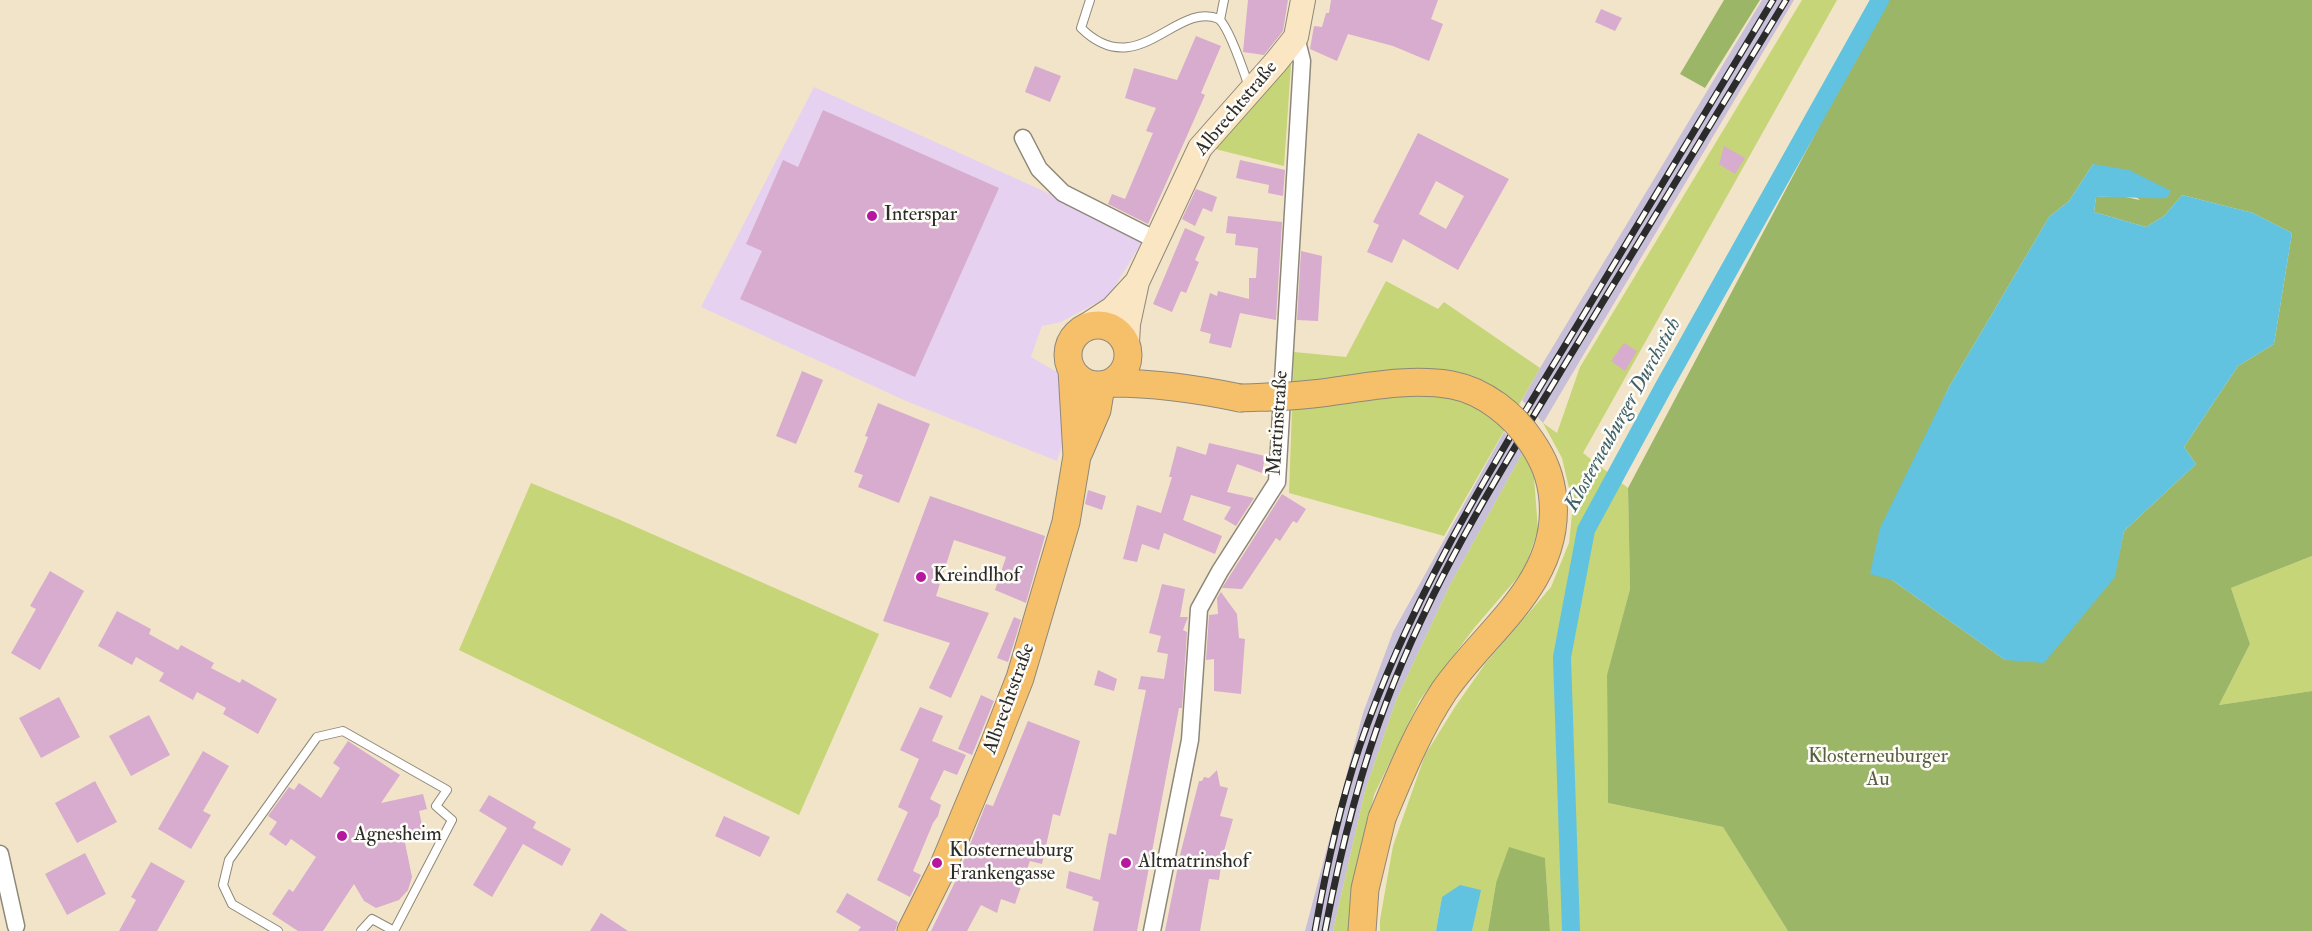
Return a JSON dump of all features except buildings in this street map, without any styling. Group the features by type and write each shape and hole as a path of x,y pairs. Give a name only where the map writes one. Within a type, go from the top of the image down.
{"main road":[{"name":"Martinstraße","path":"1296,37 1303,0"},
{"name":"Albrechtstraße","path":"1128,346 1128,324 1137,282 1200,148 1296,37"},
{"name":"Albrechtstraße","path":"1086,326 1112,309 1137,282"},
{"path":"1203,390 1156,369 1128,346 1121,335 1110,326 1100,324 1086,326 1076,333 1070,342 1067,354 1072,370 1085,382 1147,383 1203,390 1240,398 1308,395 1413,381 1454,385 1498,405 1522,428 1542,456 1551,481 1554,511 1550,542 1541,568 1517,605 1463,665 1443,693 1399,776 1383,818 1365,889 1362,931"},
{"path":"1106,384 1123,371 1127,362 1128,346"},
{"name":"Albrechtstraße","path":"911,931 943,867 992,752 1020,678 1066,522 1077,456 1072,370"},
{"name":"Albrechtstraße","path":"1077,456 1106,384"}],"street":[{"name":"Martinstraße","path":"1152,931 1190,740 1199,609 1220,571 1277,482 1302,61 1296,37"},
{"path":"1023,138 1040,169 1063,193 1156,240"},
{"path":"0,854 19,929"},
{"path":"0,918 19,929"}],"lane":[{"path":"1090,0 1081,28 1101,43 1119,45 1139,41 1153,34 1168,20 1186,12 1204,10 1220,20 1251,90"},
{"path":"1220,20 1224,0"},
{"path":"278,931 232,904 223,885 229,860 317,737 343,731 447,790 436,806 452,820 394,931 372,919 361,931"}],"shaded area":[{"path":"1762,0 1794,0 1543,423 1522,400"},
{"path":"814,87 1145,237 1109,296 1061,322 1042,326 1031,357 1057,372 1061,386 1064,439 1057,461 906,401 701,307"},
{"path":"1504,432 1523,452 1450,585 1397,698 1365,791 1333,931 1305,931 1363,713 1393,632"}],"green space":[{"path":"1724,0 1760,0 1705,88 1680,74"},
{"path":"1802,0 1837,0 1583,453 1628,488 1630,589 1607,676 1608,803 1723,827 1788,931 1550,931 1545,858 1496,883 1488,931 1472,931 1480,890 1442,897 1436,931 1380,931 1393,846 1425,755 1485,664 1551,587 1569,543 1573,505 1562,458 1543,423 1557,433 1580,367"},
{"name":"Klosterneuburger Au","path":"1886,0 2312,0 2312,556 2231,588 2250,644 2219,705 2312,691 2312,931 1788,931 1723,827 1608,803 1607,675 1630,589 1628,488","holes":["2093,164 2140,200 2121,196 2096,197 2094,212 2146,227 2164,216 2182,195 2253,213 2292,233 2274,344 2238,366 2184,447 2196,464 2124,531 2114,577 2005,660 1892,580 1927,435 1949,387 2049,217 2069,201"]},
{"path":"1292,51 1284,166 1215,149"},
{"path":"1386,281 1438,309 1444,302 1540,368 1444,536 1289,493 1294,352 1346,357"},
{"path":"1523,452 1534,477 1538,530 1524,570 1475,627 1419,701 1374,795 1351,895 1349,931 1333,931 1365,791 1397,698 1450,585"},
{"path":"531,483 879,634 799,815 459,650"},
{"path":"2312,556 2312,691 2219,705 2250,644 2231,588"},
{"path":"1509,847 1545,858 1550,931 1488,931 1496,883"}],"water":[{"path":"2093,164 2129,170 2171,191 2167,198 2096,197 2094,212 2146,227 2164,216 2182,195 2253,213 2292,233 2274,344 2238,366 2184,447 2196,464 2124,531 2115,577 2044,663 2005,660 1892,580 1870,574 1880,528 1949,387 2049,217 2069,201"},
{"path":"1460,885 1481,890 1472,931 1436,931 1442,897"}],"waterway":[{"name":"Klosterneuburger Durchstich","path":"1571,931 1562,657 1586,530 1880,0"}],"railway":[{"path":"1315,931 1345,793 1359,748 1403,637 1429,583 1516,426 1773,0"},
{"path":"1325,931 1358,787 1386,703 1428,605 1505,465 1786,0"}],"place":[{"name":"Interspar","path":"872,216"},
{"name":"Kreindlhof","path":"921,577"},
{"name":"Agnesheim","path":"342,836"},
{"name":"Klosterneuburg Frankengasse","path":"937,863"},
{"name":"Altmatrinshof","path":"1126,863"}]}
